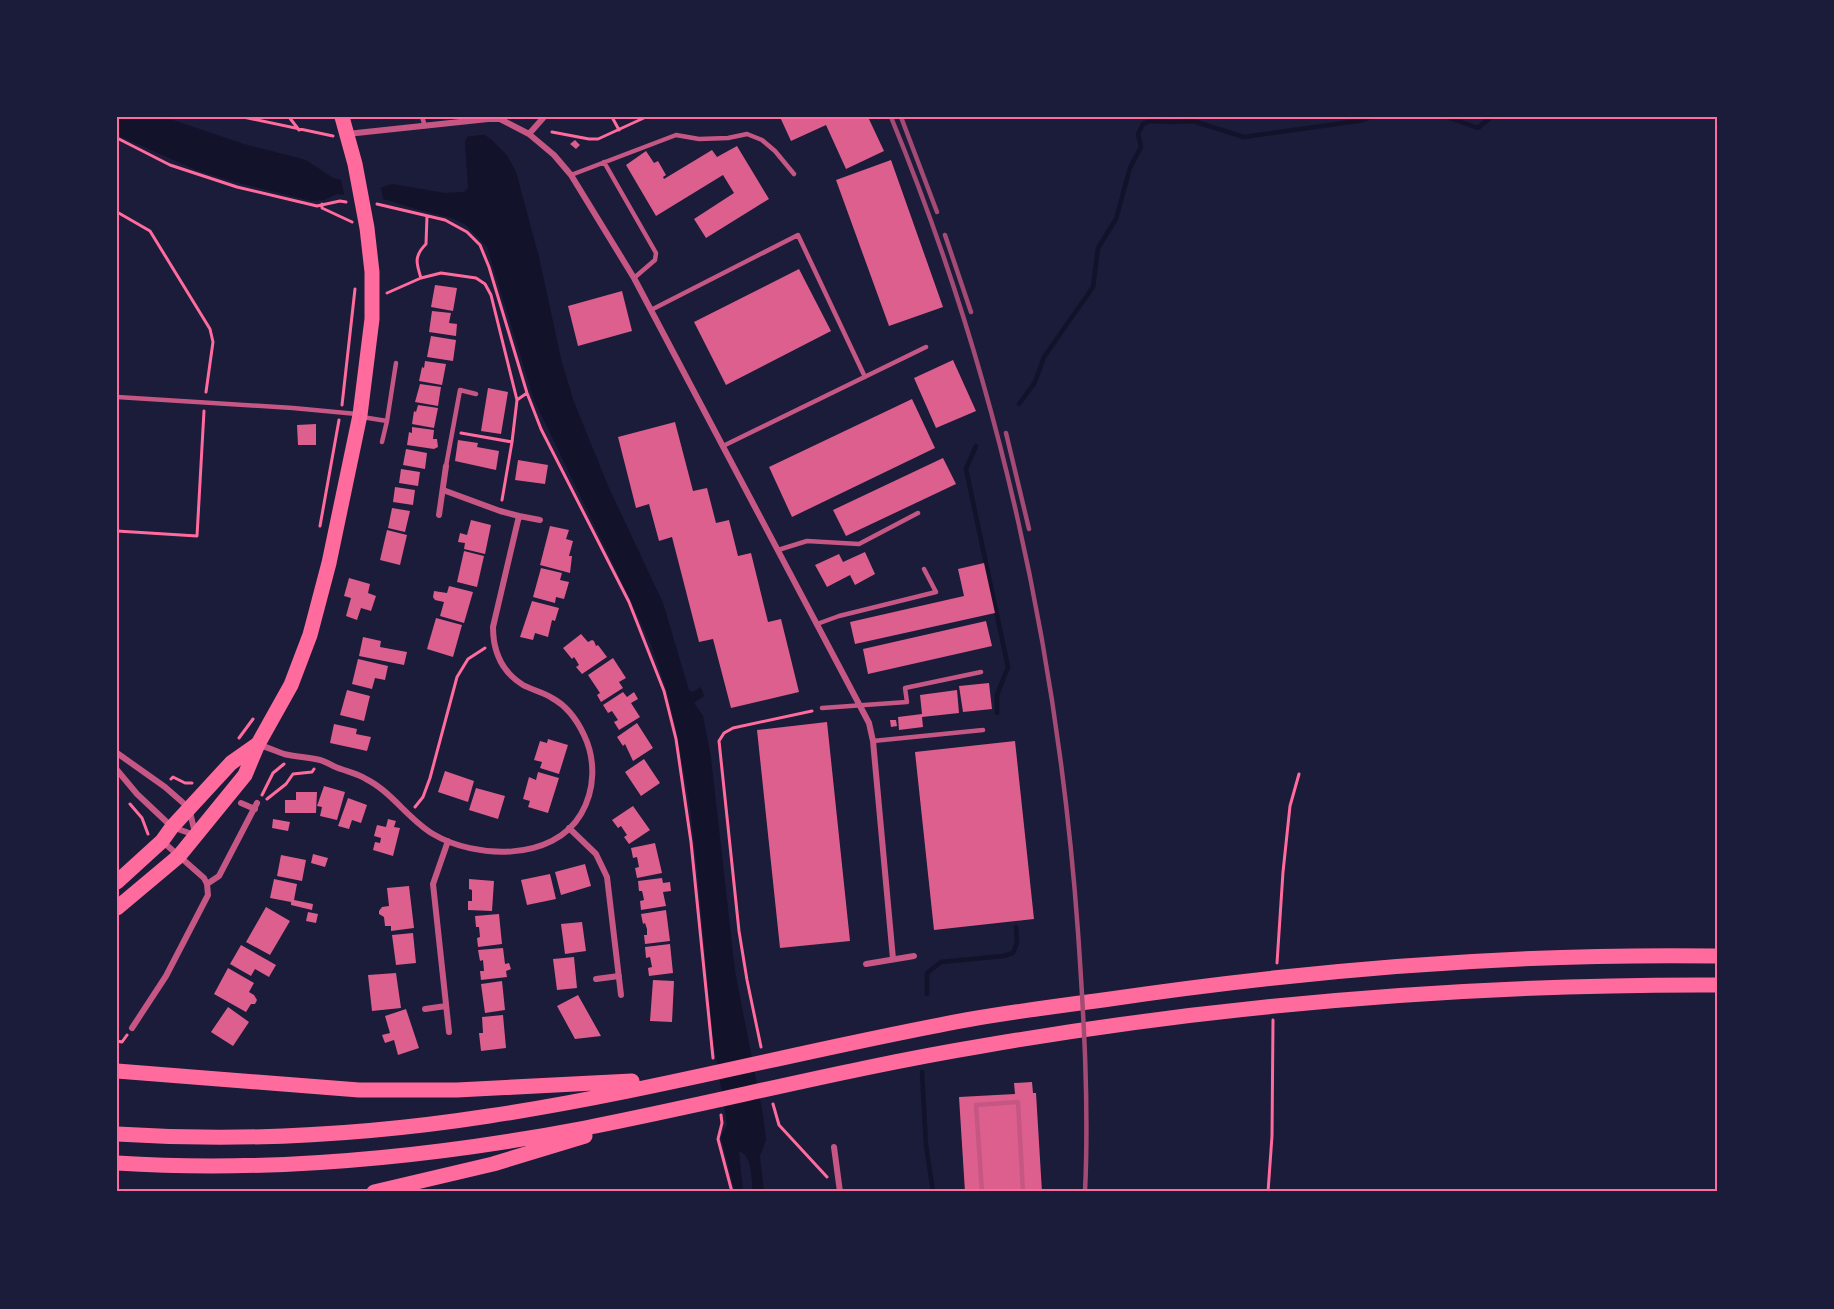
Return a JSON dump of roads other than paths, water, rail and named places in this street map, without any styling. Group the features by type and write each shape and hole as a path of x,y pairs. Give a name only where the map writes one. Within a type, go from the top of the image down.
{"main road":[{"path":"117,909 178,856 245,775 258,744 291,685 310,635 329,563 360,416 372,319 372,272 367,228 355,164 342,117"},
{"path":"117,882 155,839 172,827 231,763 258,744"},
{"path":"117,1134 199,1137 370,1131 491,1116 969,1019 1187,987 1395,967 1508,960 1642,955 1717,956"},
{"path":"117,1163 273,1164 362,1159 485,1144 584,1128 981,1046 1191,1015 1272,1006 1479,990 1641,984 1717,985"},
{"path":"117,1071 359,1090 457,1090 692,1077"},
{"path":"374,1192 493,1164 680,1108"}],"street":[{"path":"529,134 544,117"},
{"path":"347,136 446,123 500,119 529,134 554,155 571,175 634,278 869,723 873,741 893,959"},
{"path":"439,515 446,466"},
{"path":"443,490 500,511 540,520"},
{"path":"258,744 290,755 320,760 367,779 434,835 485,851 519,850 540,845 569,828 578,819 590,795 592,771 590,749 586,738 563,705 523,685 509,673 499,659 494,644 493,627 519,516"},
{"path":"117,753 189,808 195,835"},
{"path":"117,770 172,827 195,835"},
{"path":"207,884 219,876 256,806 241,803"},
{"path":"569,828 596,854 607,877 621,995"},
{"path":"132,1028 166,976 206,900 208,891 204,878 155,839"},
{"path":"448,841 434,884 449,1032"},
{"path":"866,964 914,956"},
{"path":"596,979 619,976"},
{"path":"425,1009 446,1006"},
{"path":"834,1148 840,1192"}],"lane":[{"path":"423,117 425,126"},
{"path":"571,175 676,135 699,139 728,138 747,134 762,140 794,174"},
{"path":"604,162 657,256 634,278"},
{"path":"651,310 798,235 865,377"},
{"path":"723,446 926,347"},
{"path":"382,442 396,363"},
{"path":"446,466 460,390 476,394"},
{"path":"117,397 341,412 387,421"},
{"path":"778,550 807,540 859,544 918,513"},
{"path":"817,624 839,616 936,592 924,569"},
{"path":"822,708 907,702 905,688 981,672"},
{"path":"873,741 983,730"},
{"path":"982,1192 976,1104 1018,1102 1023,1192"}],"waterway":[{"path":"1019,404 1035,382 1044,357 1093,287 1098,248 1116,219 1130,168 1141,147 1138,134 1143,124 1150,121 1193,121 1244,137 1358,121 1371,117"},
{"path":"1447,117 1478,128 1491,117"},
{"path":"976,446 966,469 1008,667 997,695 997,713"},
{"path":"927,994 927,973 941,962 1013,953 1017,943 1016,927"},
{"path":"922,1072 926,1145 933,1192"}],"railway":[{"path":"891,117 929,215 963,315 992,416 1017,517 1038,620 1069,828 1078,932 1085,1062 1085,1192"},
{"path":"901,117 937,212"},
{"path":"945,235 971,312"},
{"path":"1006,433 1029,529"}]}
